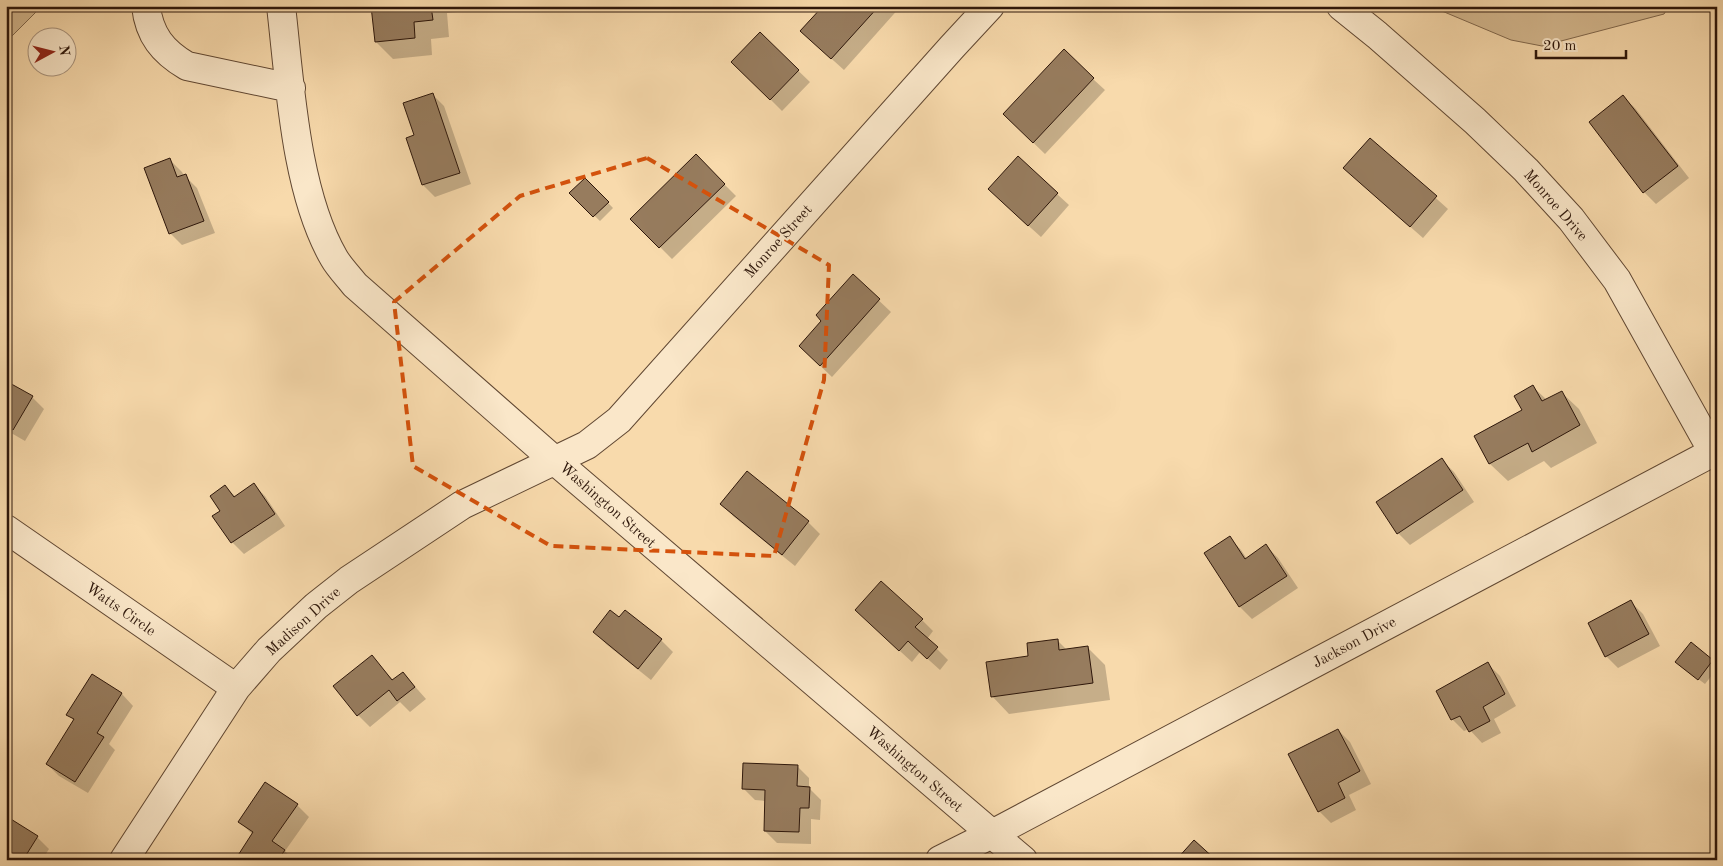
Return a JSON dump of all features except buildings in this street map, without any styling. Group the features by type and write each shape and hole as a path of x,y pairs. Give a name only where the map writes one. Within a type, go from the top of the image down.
{"street":[{"path":"146,6 147,18 152,33 162,47 187,66 291,88"},
{"name":"Washington Street","path":"281,6 300,152 309,193 319,227 334,259 355,285 554,460 1023,860"},
{"name":"Monroe Street","path":"554,460 587,444 619,420 952,46 990,6"},
{"name":"Monroe Drive","path":"1341,6 1475,121 1526,170 1571,219 1617,280 1715,451"},
{"name":"Jackson Drive","path":"940,860 1715,451"},
{"name":"Madison Drive","path":"124,860 236,688 269,650 316,606 349,580 462,505 554,460"},
{"name":"Watts Circle","path":"6,529 236,688"}],"highlighted area":[{"path":"647,158 829,265 824,380 774,556 551,546 413,466 394,302 520,196"}],"shaded area":[{"path":"6,6 42,6 6,42"},
{"path":"1430,6 1669,6 1664,14 1542,46 1511,40"}]}
